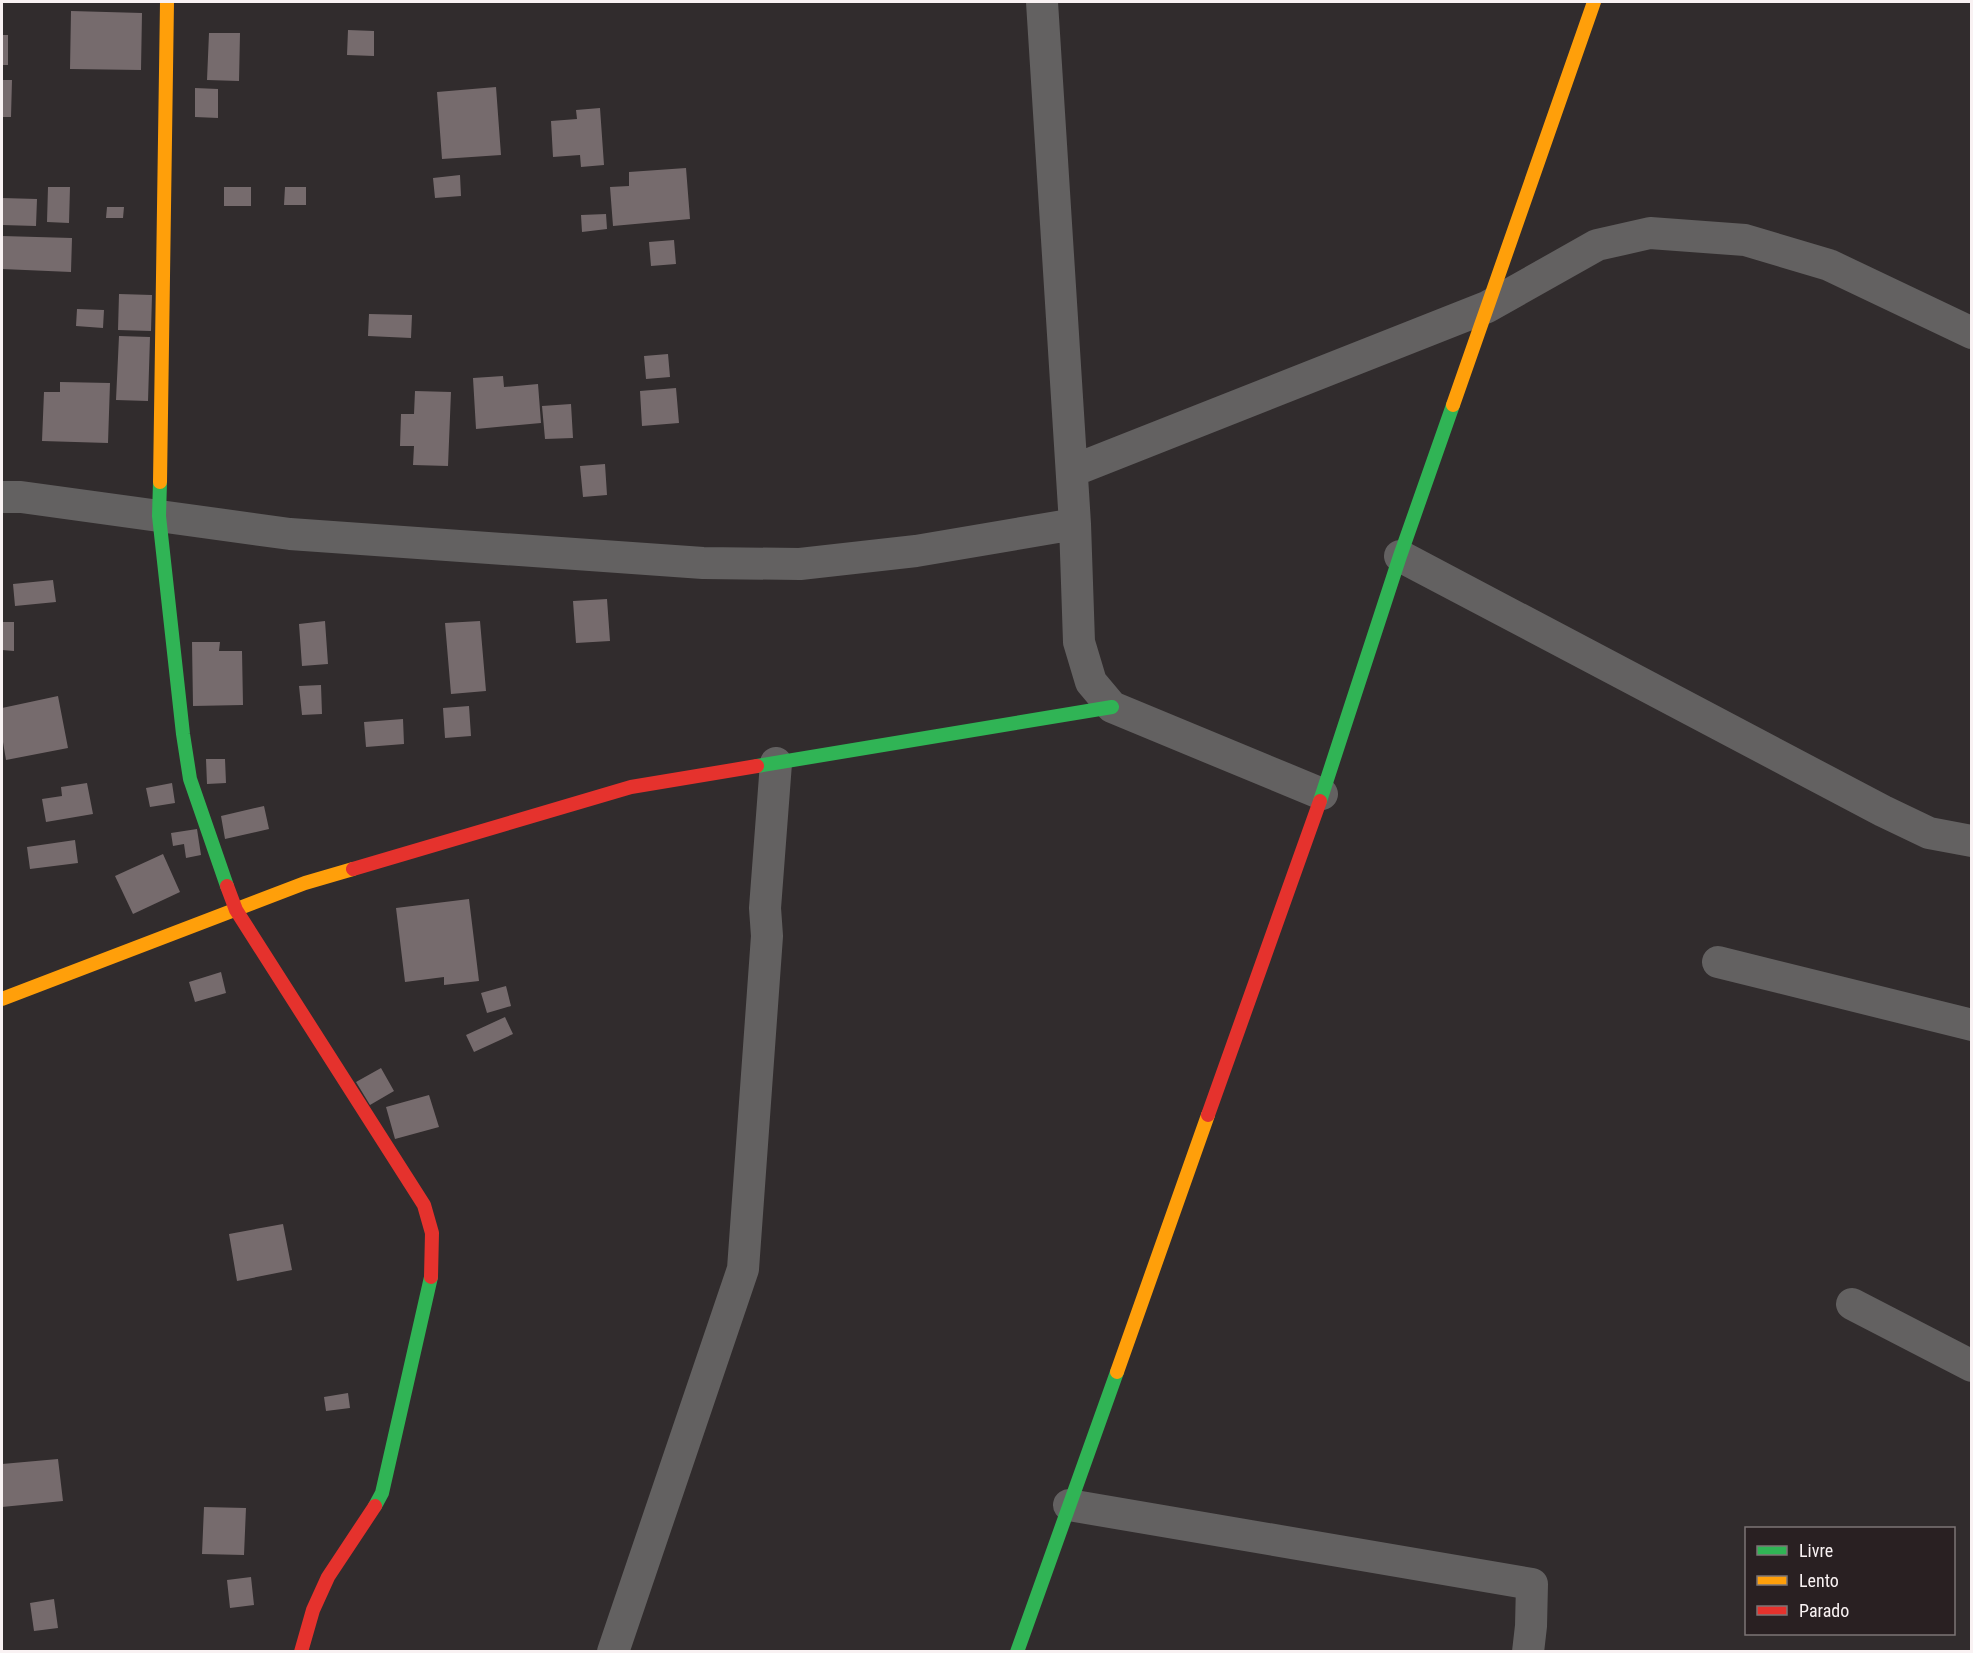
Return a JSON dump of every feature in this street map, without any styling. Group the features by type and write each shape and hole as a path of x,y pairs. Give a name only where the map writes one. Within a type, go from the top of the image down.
{"street":[{"path":"167,2 159,516 183,735 190,779 236,910 424,1205 432,1233 431,1276 382,1493 361,1529 328,1577 313,1610 301,1652"},
{"path":"1042,2 1075,524 1079,642 1091,682 1112,707 1322,794"},
{"path":"1017,1652 1322,794 1400,556 1594,2"},
{"path":"1071,471 1487,307 1597,245 1650,234 1745,240 1829,265 1971,333"},
{"path":"2,497 21,496 302,535 703,563 800,564 916,551 1075,524"},
{"path":"1400,556 1883,811 1929,833 1971,841"},
{"path":"2,999 305,883 631,787 1112,707"},
{"path":"614,1652 743,1269 767,936 765,908 776,763"},
{"path":"1718,962 1971,1025"},
{"path":"1852,1304 1971,1366"},
{"path":"1069,1505 1533,1584 1528,1652"}],"building":[{"path":"71,11 142,13 141,70 70,69"},
{"path":"348,30 374,31 374,56 347,55"},
{"path":"209,33 240,33 239,81 207,80"},
{"path":"2,35 8,35 8,65 2,65"},
{"path":"2,80 12,80 11,117 2,117"},
{"path":"496,87 501,155 442,159 437,92"},
{"path":"195,88 218,89 218,118 195,117"},
{"path":"600,108 604,165 581,167 580,155 553,157 551,121 577,119 576,110"},
{"path":"686,168 690,219 613,226 610,187 629,186 629,172"},
{"path":"460,175 461,196 435,198 433,178"},
{"path":"48,187 70,187 69,223 47,222"},
{"path":"224,187 251,187 251,206 224,206"},
{"path":"285,187 306,187 306,205 284,205"},
{"path":"2,198 37,199 36,226 2,225"},
{"path":"107,207 124,207 123,218 106,218"},
{"path":"606,214 607,229 582,232 581,215"},
{"path":"2,236 72,238 71,272 2,269"},
{"path":"674,240 676,264 651,266 649,242"},
{"path":"119,294 152,295 151,331 118,330"},
{"path":"77,309 104,310 103,328 76,326"},
{"path":"369,314 412,315 411,338 368,336"},
{"path":"119,336 150,337 148,401 116,400"},
{"path":"668,354 670,377 646,379 644,356"},
{"path":"503,376 504,387 538,384 541,423 476,429 473,378"},
{"path":"60,382 110,383 108,443 42,441 44,392 60,392"},
{"path":"676,388 679,423 642,426 640,391"},
{"path":"415,391 451,392 448,466 413,465 414,446 400,446 401,414 414,414"},
{"path":"571,404 573,438 545,439 542,406"},
{"path":"605,464 607,495 583,497 580,466"},
{"path":"53,580 56,602 15,606 13,584"},
{"path":"607,599 610,641 576,643 573,601"},
{"path":"325,621 328,664 302,666 299,624"},
{"path":"480,621 486,691 451,694 445,623"},
{"path":"2,622 14,622 14,651 2,650"},
{"path":"192,642 220,642 219,651 242,651 243,705 193,706"},
{"path":"321,685 322,714 302,715 299,686"},
{"path":"58,696 68,748 6,760 2,736 2,708"},
{"path":"469,706 471,736 445,738 443,708"},
{"path":"403,719 404,744 366,747 364,722"},
{"path":"206,759 225,759 226,783 207,784"},
{"path":"87,783 93,814 46,822 42,799 62,796 61,787"},
{"path":"172,783 175,803 150,807 146,788"},
{"path":"264,806 269,829 225,839 221,816"},
{"path":"197,829 201,855 186,858 184,844 173,846 171,833"},
{"path":"75,840 78,863 30,869 27,847"},
{"path":"163,854 180,892 133,914 115,876"},
{"path":"469,899 479,981 444,985 444,977 405,982 396,908"},
{"path":"221,972 226,993 195,1002 189,982"},
{"path":"506,986 511,1006 487,1013 481,993"},
{"path":"505,1017 513,1034 474,1052 466,1035"},
{"path":"381,1068 394,1091 370,1105 356,1082"},
{"path":"429,1095 439,1127 395,1139 386,1107"},
{"path":"283,1224 292,1270 237,1281 229,1234"},
{"path":"348,1393 350,1408 326,1411 324,1397"},
{"path":"58,1459 63,1501 2,1507 2,1464"},
{"path":"204,1507 246,1508 244,1555 202,1554"},
{"path":"251,1577 254,1605 230,1608 227,1580"},
{"path":"54,1599 58,1628 34,1631 30,1603"}],"traffic: fast":[{"path":"1320,801 1400,556 1453,405"},
{"path":"160,482 159,516 190,779 227,886"},
{"path":"757,766 1112,707"},
{"path":"375,1506 382,1493 431,1277"},
{"path":"1017,1652 1117,1372"}],"traffic: slow":[{"path":"160,482 167,2"},
{"path":"1453,405 1594,2"},
{"path":"2,999 305,883 353,869"},
{"path":"1117,1372 1208,1115"}],"traffic: jam":[{"path":"353,869 631,787 757,766"},
{"path":"1208,1115 1320,801"},
{"path":"227,886 236,910 424,1205 432,1233 431,1277"},
{"path":"301,1652 313,1610 328,1577 375,1506"}]}
